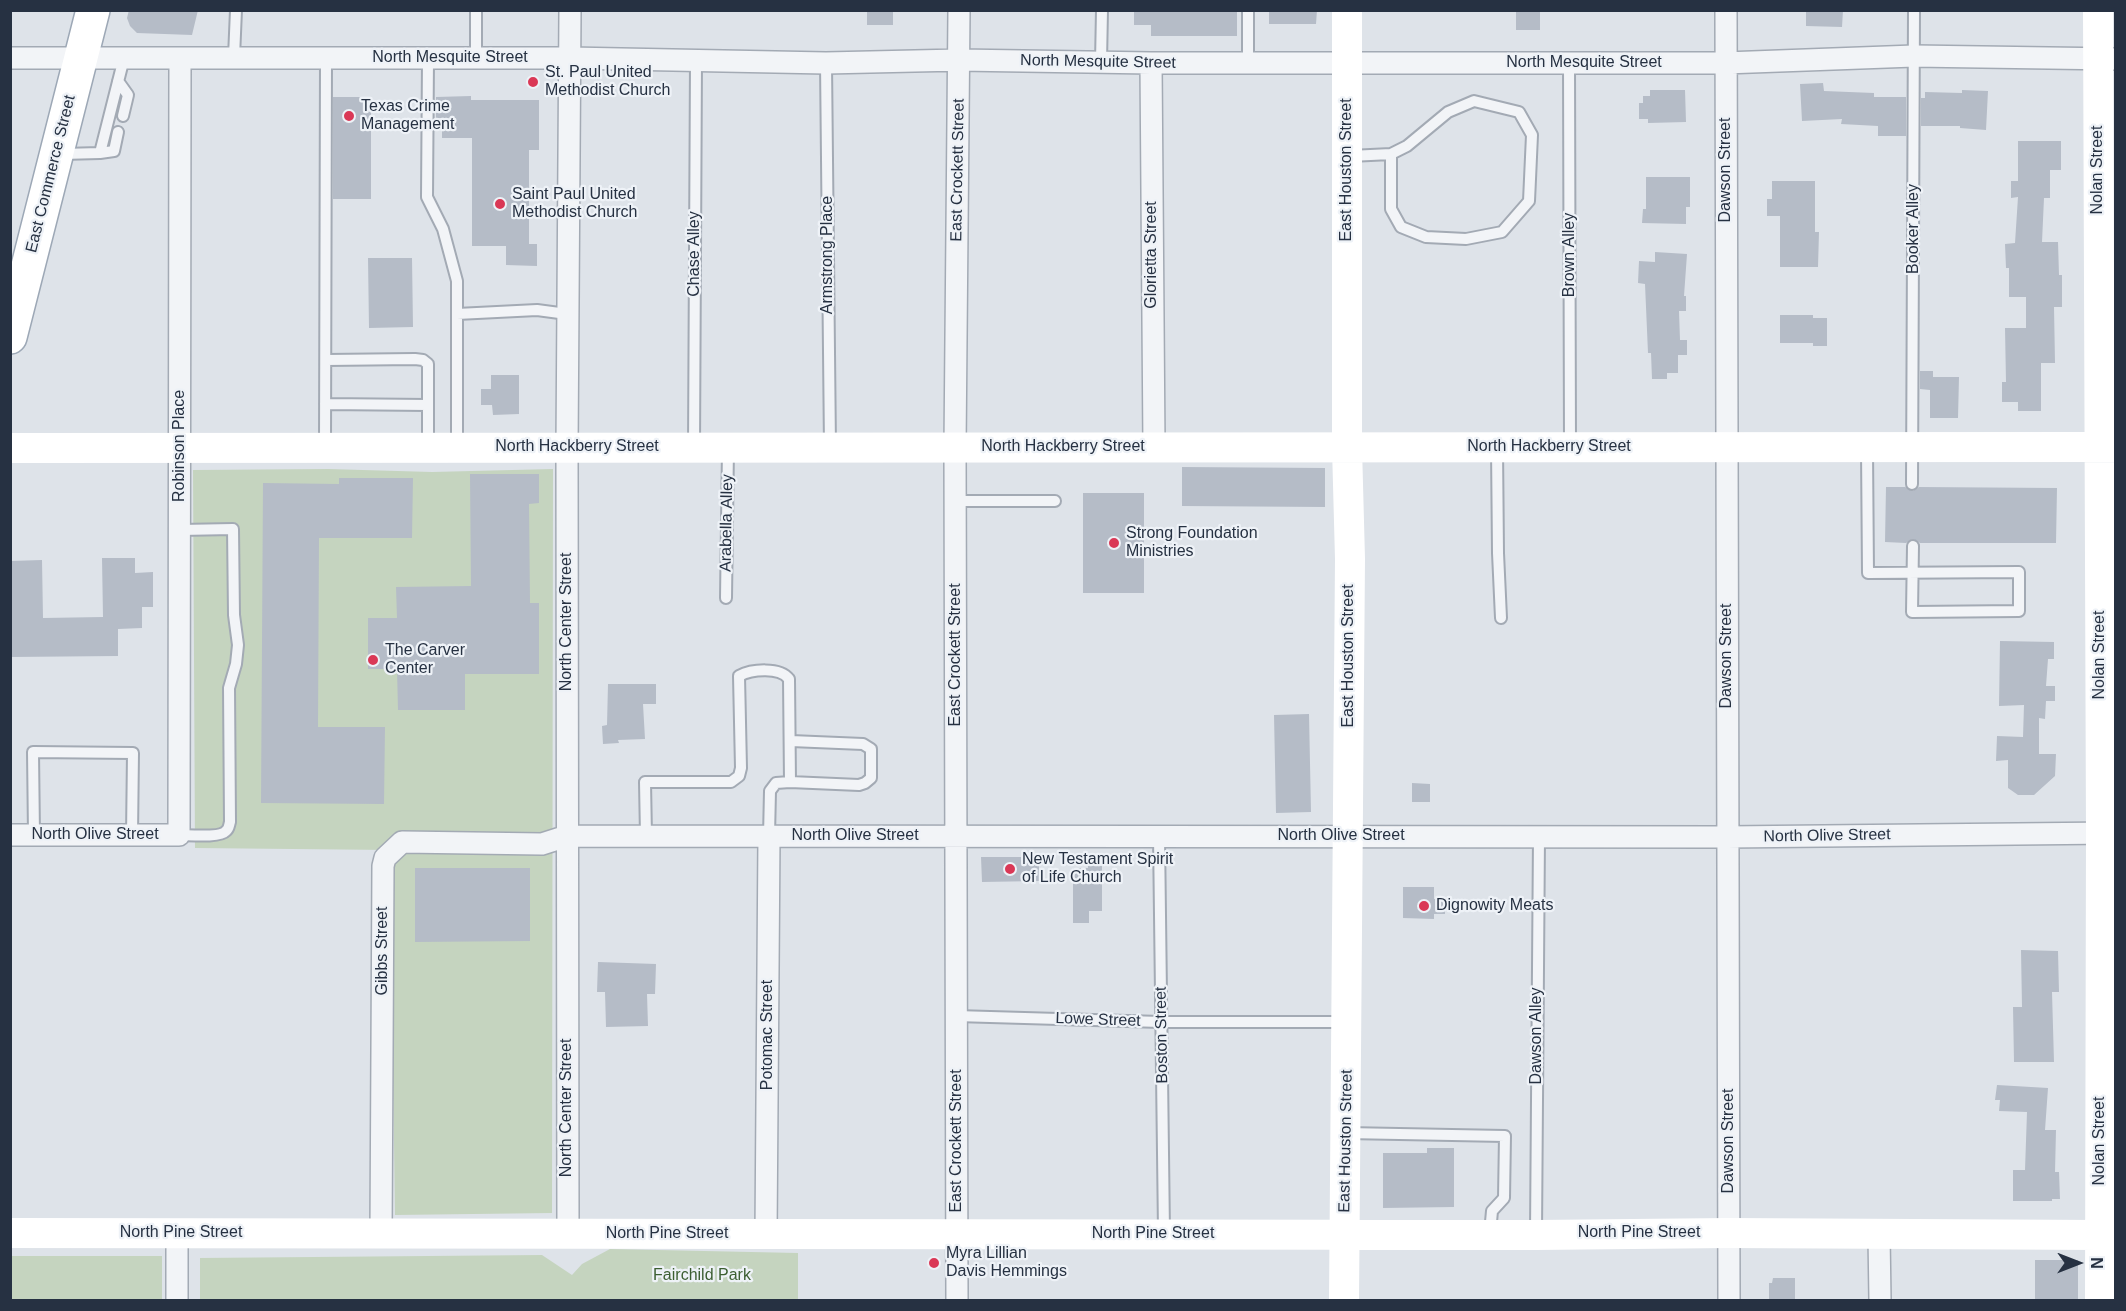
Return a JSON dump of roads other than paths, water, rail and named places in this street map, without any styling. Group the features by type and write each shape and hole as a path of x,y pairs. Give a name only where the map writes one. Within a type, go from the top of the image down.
{"main road":[{"name":"East Commerce Street","path":"10,337 93,10"}],"street":[{"name":"North Center Street","path":"568,1234 567,314 570,10"},
{"name":"East Crockett Street","path":"957,1300 956,447 959,10"},
{"name":"East Houston Street","path":"1344,1300 1350,559 1347,447 1347,10"},
{"name":"Dawson Street","path":"1726,10 1729,1300"},
{"name":"Nolan Street","path":"2098,10 2107,59 2102,240 2107,447 2108,1235 2100,1300"},
{"name":"North Mesquite Street","path":"10,58 570,58 826,63 959,60 1151,63 1725,63 1914,56 2107,59"},
{"name":"Robinson Place","path":"179,835 180,58"},
{"name":"Glorietta Street","path":"1151,63 1154,447"},
{"name":"North Hackberry Street","path":"10,448 2107,447"},
{"name":"North Olive Street","path":"567,836 1727,837 2108,833"},
{"name":"North Olive Street","path":"10,835 179,835"},
{"name":"Gibbs Street","path":"381,1234 385,858 402,842 542,844 567,836"},
{"name":"Potomac Street","path":"766,1234 769,836"},
{"name":"North Pine Street","path":"10,1233 2108,1235"},
{"path":"177,1233 177,1300"},
{"path":"1880,1235 1880,1300"}],"lane":[{"path":"234,57 236,10"},
{"path":"476,10 476,58"},
{"path":"1101,62 1102,10"},
{"path":"1248,10 1248,63"},
{"name":"Booker Alley","path":"1912,484 1914,10"},
{"path":"100,153 123,58"},
{"path":"325,447 326,58"},
{"path":"428,59 427,197 443,229 457,281 457,314 442,447"},
{"name":"Chase Alley","path":"694,447 696,60"},
{"name":"Armstrong Place","path":"826,63 830,447"},
{"name":"Brown Alley","path":"1569,63 1570,447"},
{"path":"118,81 128,95 123,116"},
{"path":"1347,157 1391,154 1407,146 1448,111 1474,101 1519,112 1532,135 1529,201 1502,232 1466,239 1426,237 1401,228 1391,209 1391,154"},
{"path":"55,155 114,151 118,132"},
{"path":"457,314 537,310 567,314"},
{"path":"326,360 423,360 428,364 428,405 442,447"},
{"path":"325,404 428,405"},
{"path":"1497,447 1501,618"},
{"path":"1867,447 1868,573 1913,574 2019,572 2019,611 1912,612 1913,574 1913,546"},
{"name":"Arabella Alley","path":"726,598 728,448"},
{"path":"956,501 1055,501"},
{"path":"179,835 219,835 228,829 230,822 229,688 236,664 238,645 234,615 233,529 180,530"},
{"path":"646,836 645,783 730,782 739,776 741,768 738,687 739,676 745,673 774,670 784,673 789,679 790,782"},
{"path":"769,836 770,791 776,783 859,785 871,778 872,755 870,749 863,744 791,741"},
{"path":"33,835 33,752 133,753 132,835"},
{"name":"Boston Street","path":"1159,836 1164,1234"},
{"name":"Dawson Alley","path":"1536,1235 1539,836"},
{"name":"Lowe Street","path":"956,1016 1161,1022 1347,1022"},
{"path":"1346,1133 1505,1136 1504,1198 1492,1210 1490,1235"}],"place":[{"name":"St. Paul United Methodist Church","path":"533,82"},
{"name":"Texas Crime Management","path":"349,116"},
{"name":"Saint Paul United Methodist Church","path":"500,204"},
{"name":"Strong Foundation Ministries","path":"1114,543"},
{"name":"The Carver Center","path":"373,660"},
{"name":"New Testament Spirit of Life Church","path":"1010,869"},
{"name":"Dignowity Meats","path":"1424,906"},
{"name":"Myra Lillian Davis Hemmings","path":"934,1263"}],"park label":[{"name":"Fairchild Park","path":"702,1276"}]}
